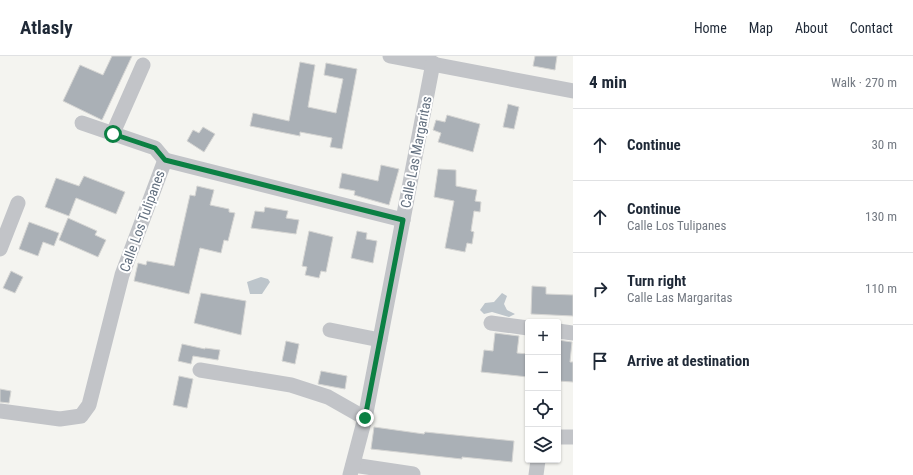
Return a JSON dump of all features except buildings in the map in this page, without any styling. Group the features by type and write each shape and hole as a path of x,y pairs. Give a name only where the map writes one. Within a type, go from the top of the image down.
{"street":[{"path":"390,56 433,63 573,91"},
{"name":"Calle Las Margaritas","path":"352,470 365,418 433,63"},
{"path":"113,134 143,65"},
{"path":"82,123 155,148 165,160"},
{"name":"Calle Los Tulipanes","path":"0,411 60,419 81,416 89,405 122,275 165,160 403,220"},
{"path":"0,249 18,203"},
{"path":"491,323 525,328"},
{"path":"330,330 380,340"},
{"path":"561,331 573,333"},
{"path":"200,370 291,385 328,397 365,418"},
{"path":"561,437 573,437"},
{"path":"536,475 538,463"},
{"path":"352,470 413,474"}],"shaded area":[{"path":"261,277 268,279 270,282 262,294 250,294 247,282"},
{"path":"502,293 507,296 504,304 507,310 515,314 509,317 492,312 484,314 480,310 485,303 494,302"}],"route":[{"path":"113,134 155,148 165,160 403,220 365,418"}]}
